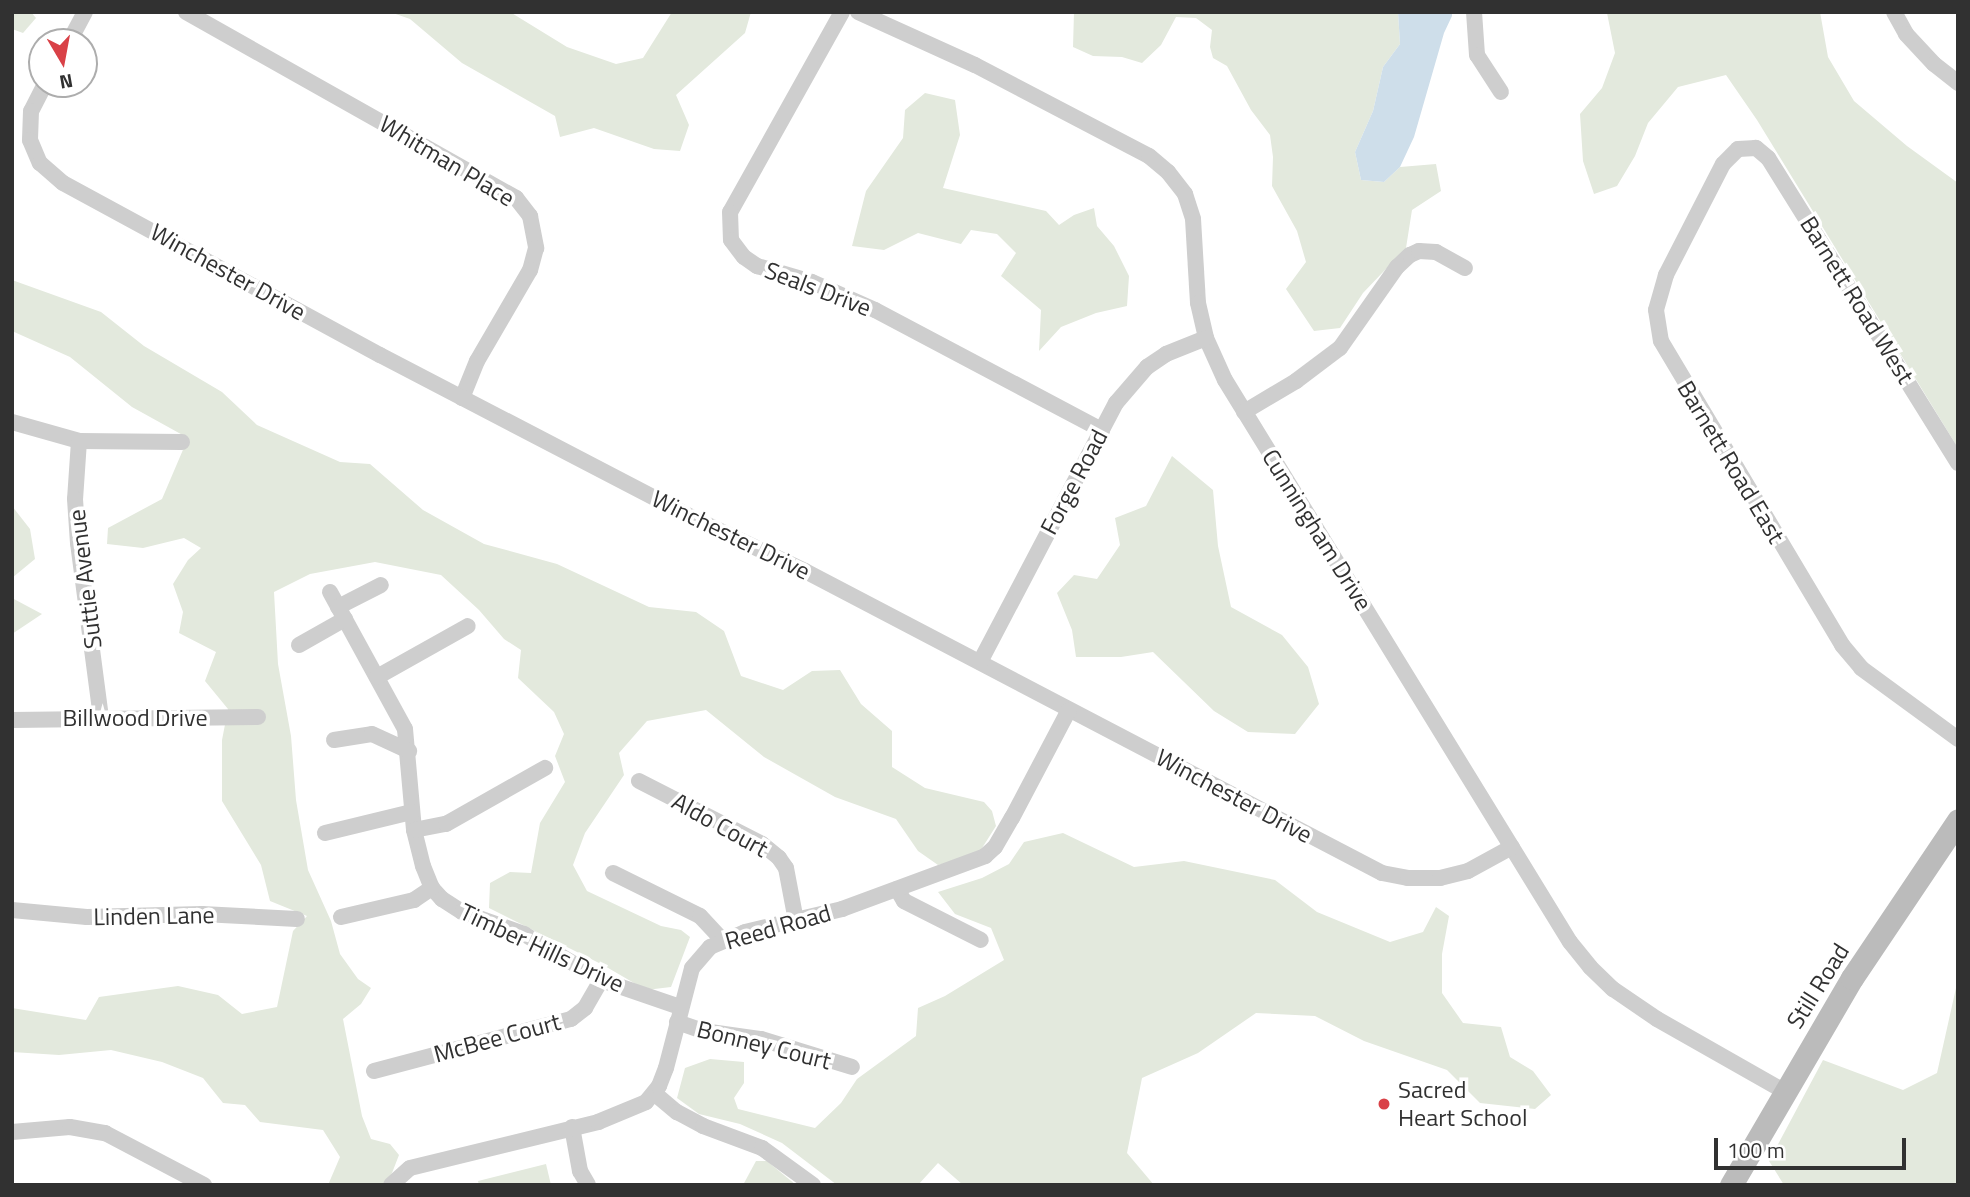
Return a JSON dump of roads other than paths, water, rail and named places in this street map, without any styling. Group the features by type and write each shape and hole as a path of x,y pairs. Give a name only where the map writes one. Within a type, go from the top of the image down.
{"main road":[{"name":"Still Road","path":"1731,1185 1852,978 1958,820"}],"street":[{"path":"76,28 85,12"},
{"name":"Whitman Place","path":"186,12 516,198 530,216 536,248 530,270 477,361 462,398"},
{"name":"Seals Drive","path":"842,12 730,212 732,240 744,257 757,266 811,282 875,310 1101,430"},
{"name":"Cunningham Drive","path":"858,12 975,65 1149,156 1168,172 1185,194 1193,219 1198,303 1206,338 1244,412 1570,942 1613,989 1657,1019 1784,1091"},
{"path":"1474,12 1477,55 1501,92"},
{"path":"1894,12 1906,33 1958,83"},
{"name":"Winchester Drive","path":"38,98 28,123 30,140 40,163 49,173 462,398 980,662 1382,873 1408,878 1440,878 1468,871 1511,847"},
{"name":"Barnett Road West","path":"1748,146 1756,148 1768,158 1958,463"},
{"name":"Barnett Road East","path":"1748,146 1738,149 1723,164 1665,275 1656,310 1661,341 1842,646 1861,668 1958,739"},
{"path":"1244,412 1296,381 1340,348 1397,267 1410,255 1419,251 1436,252 1465,268"},
{"name":"Forge Road","path":"980,662 1101,430 1135,378 1166,354 1206,338"},
{"path":"12,422 79,441 182,442"},
{"name":"Suttie Avenue","path":"79,441 75,499 78,543 101,716"},
{"path":"299,645 338,606 381,585"},
{"name":"Timber Hills Drive","path":"338,606 398,710 409,751 414,830 432,888 442,899 463,912 524,934 601,979 678,1015"},
{"path":"377,677 468,626"},
{"name":"Reed Road","path":"654,1093 666,1068 692,968 710,947 722,940 796,921 974,862 995,847 1069,710"},
{"name":"Billwood Drive","path":"12,720 101,716 258,717"},
{"path":"334,740 372,734 409,751"},
{"path":"414,830 446,824 545,768"},
{"name":"Aldo Court","path":"639,781 762,844 779,858 786,868 796,921"},
{"path":"325,833 412,812"},
{"path":"613,873 699,916 722,940"},
{"path":"341,917 414,900 432,888"},
{"path":"897,889 904,901 981,940"},
{"name":"Linden Lane","path":"12,910 87,917 202,914 297,919"},
{"name":"McBee Court","path":"374,1071 571,1019 585,1007 601,979"},
{"name":"Bonney Court","path":"678,1015 703,1031 761,1040 852,1067"},
{"path":"391,1185 410,1168 572,1128 637,1108 654,1093 677,1112 703,1126 762,1148 813,1185"},
{"path":"12,1132 70,1126 105,1133 204,1185"},
{"path":"572,1128 580,1171 588,1185"}],"water":[{"path":"1398,12 1452,12 1452,16 1444,33 1414,137 1400,167 1384,182 1361,180 1355,152 1373,111 1383,67 1400,44"}],"place":[{"name":"Sacred Heart School","path":"1384,1104"}]}
